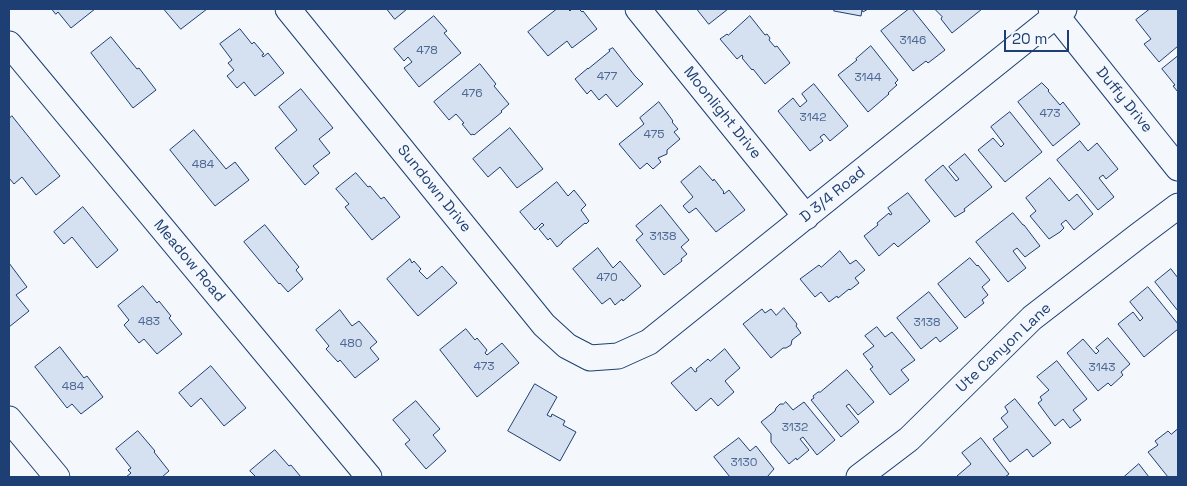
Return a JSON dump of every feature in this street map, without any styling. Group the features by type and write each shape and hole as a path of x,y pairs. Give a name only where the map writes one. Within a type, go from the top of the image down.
{"street":[{"name":"Sundown Drive","path":"288,9 544,325 567,346 590,358"},
{"name":"Moonlight Drive","path":"638,9 806,217"},
{"name":"D 3/4 Road","path":"590,358 618,356 649,342 806,217 1057,11"},
{"name":"Duffy Drive","path":"1057,11 1178,168"},
{"name":"Meadow Road","path":"9,44 369,477"},
{"name":"Ute Canyon Lane","path":"859,477 909,439 1032,318 1178,206"},
{"path":"9,419 57,477"}],"building":[{"path":"52,9 95,9 71,28 58,12 56,14"},
{"path":"164,9 207,9 181,29"},
{"path":"387,9 407,9 395,19"},
{"path":"557,9 568,9 570,11 572,9 579,9 583,11 597,29 572,48 567,41 548,56 528,32"},
{"path":"697,9 728,9 709,24"},
{"path":"835,9 868,9 863,12 862,10 861,16 834,11"},
{"path":"909,9 912,9 945,50 928,63 926,61 913,71 881,31"},
{"path":"935,9 982,9 952,33"},
{"path":"1150,9 1178,9 1178,46 1159,62 1144,44 1151,39 1136,20"},
{"path":"434,16 447,31 444,33 461,53 419,87 404,68 412,62 408,57 404,61 394,49"},
{"path":"750,16 790,63 765,84 742,58 742,55 737,59 720,39 728,35"},
{"path":"240,29 252,44 254,42 264,54 262,55 263,57 268,53 284,73 255,96 244,82 237,88 227,76 234,70 228,63 232,60 220,44"},
{"path":"111,37 156,90 133,108 91,53"},
{"path":"871,46 898,80 895,83 897,85 889,94 868,112 838,75"},
{"path":"613,48 643,84 617,107 606,94 599,100 591,90 587,94 575,79"},
{"path":"1178,56 1178,92 1173,86 1175,85 1162,69"},
{"path":"480,64 496,84 494,86 509,104 474,135 471,135 456,114 449,120 434,102"},
{"path":"1042,83 1060,105 1063,102 1080,124 1053,146 1018,102"},
{"path":"814,84 848,126 830,141 824,134 820,137 823,141 810,151 778,111 793,98 800,107 807,101 802,94"},
{"path":"301,89 333,128 319,139 330,153 313,166 319,173 305,185 275,148 297,130 279,107"},
{"path":"659,102 678,129 674,132 680,139 667,150 667,154 658,158 661,162 653,169 647,163 640,169 619,144 644,124 640,118"},
{"path":"1010,112 1042,152 1005,182 978,150 993,138 1001,147 1004,144 991,127"},
{"path":"12,116 60,176 36,195 22,177 14,184 9,178 9,119"},
{"path":"510,128 543,169 517,188 500,167 488,177 473,159"},
{"path":"194,130 226,169 235,162 249,180 215,206 170,150"},
{"path":"1080,141 1088,151 1097,143 1118,169 1106,179 1103,175 1099,178 1114,197 1098,210 1057,160"},
{"path":"965,154 992,187 964,209 965,211 955,217 925,180 943,165 956,181 959,179 949,167"},
{"path":"700,166 713,181 714,179 724,194 729,190 745,210 716,232 696,208 689,213 683,206 693,197 681,182"},
{"path":"356,173 381,199 384,197 400,217 372,240 345,207 349,204 336,189"},
{"path":"1050,178 1069,201 1077,194 1093,214 1074,230 1066,220 1061,224 1064,228 1049,239 1030,216 1036,211 1026,198"},
{"path":"557,182 568,196 574,190 586,205 581,210 589,221 557,247 539,229 544,225 542,223 535,230 520,212"},
{"path":"908,193 930,221 898,247 894,243 879,256 864,236 889,213 890,215 892,214 888,208"},
{"path":"661,205 689,240 681,247 687,254 681,259 682,261 664,275 636,240 643,234 636,226"},
{"path":"83,207 118,250 97,268 72,237 64,244 54,232"},
{"path":"1013,213 1040,246 1025,257 1017,248 1013,251 1026,268 1008,282 976,242"},
{"path":"265,225 299,267 296,270 303,279 288,292 244,242"},
{"path":"598,248 613,268 620,261 641,286 615,305 610,298 602,304 573,269"},
{"path":"840,251 850,264 856,260 865,270 855,278 859,283 829,302 821,292 815,297 800,279 819,265 821,267"},
{"path":"970,258 990,280 982,287 988,295 982,300 984,303 965,318 938,284"},
{"path":"410,259 412,263 414,261 421,269 419,271 427,279 442,266 457,283 418,316 387,279"},
{"path":"9,263 27,287 16,295 29,311 9,327"},
{"path":"1171,269 1178,278 1178,311 1155,282"},
{"path":"143,286 157,303 159,301 171,316 169,318 182,334 157,354 144,339 139,343 124,325 129,320 118,306"},
{"path":"1148,287 1178,324 1178,329 1144,357 1118,324 1133,312 1140,321 1143,318 1130,302"},
{"path":"929,292 958,328 940,342 936,337 921,349 897,318"},
{"path":"784,308 797,324 796,326 801,333 792,340 791,345 783,348 771,358 743,324 762,309 765,313 771,309 776,315"},
{"path":"340,310 352,326 359,321 377,342 370,348 379,359 355,378 340,360 338,362 326,349 329,346 316,330"},
{"path":"877,327 885,337 892,332 915,360 901,370 909,380 890,395 870,369 873,367 863,354 874,346 865,336"},
{"path":"466,329 487,350 485,353 487,355 502,343 519,363 477,397 440,350"},
{"path":"1108,338 1130,364 1121,372 1123,375 1111,386 1108,383 1098,391 1067,353 1083,339 1096,354 1099,351 1096,348"},
{"path":"60,347 84,378 87,376 103,397 81,414 72,404 67,408 35,367"},
{"path":"725,349 740,368 725,381 734,392 718,406 711,398 696,411 671,383 691,367 695,372 697,371 696,369 708,359 710,361"},
{"path":"1057,361 1087,399 1073,410 1081,420 1070,428 1063,419 1055,426 1038,403 1042,400 1040,397 1049,390 1037,377"},
{"path":"211,366 246,408 224,426 201,398 191,407 179,393"},
{"path":"847,370 874,402 858,415 849,404 846,406 859,422 841,437 811,400 814,398 813,396"},
{"path":"535,384 557,397 547,415 551,417 552,414 565,421 563,425 576,432 560,461 508,431"},
{"path":"1015,399 1051,443 1033,457 1027,449 1010,462 993,439 1008,427 1001,418 1008,412 1005,407"},
{"path":"416,401 440,429 433,435 446,451 426,469 405,444 410,440 393,420"},
{"path":"786,402 793,410 804,402 835,440 817,455 803,437 800,439 809,450 789,464 771,442 771,434 761,422 775,411 780,404"},
{"path":"1178,429 1178,477 1168,477 1148,452 1158,445 1155,441 1168,431 1171,434"},
{"path":"138,431 169,471 162,477 126,477 131,473 128,470 131,468 116,449"},
{"path":"739,438 750,451 756,446 774,469 767,477 730,477 714,457"},
{"path":"981,438 1009,474 1005,477 957,476 971,464 962,453"},
{"path":"275,450 301,477 256,477 250,471"},
{"path":"1139,464 1149,477 1124,477"}]}
